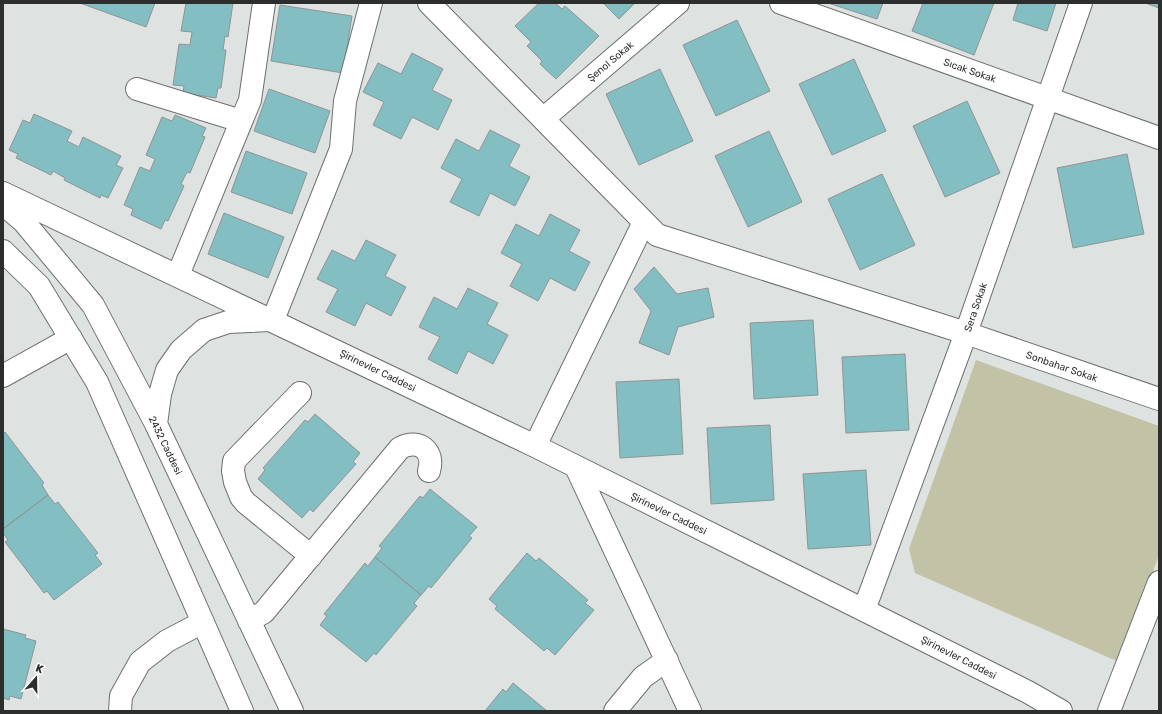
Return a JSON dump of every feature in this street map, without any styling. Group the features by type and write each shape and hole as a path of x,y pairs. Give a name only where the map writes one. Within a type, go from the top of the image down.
{"street":[{"path":"178,275 250,100 264,3"},
{"path":"156,424 160,394 167,370 181,350 204,330 228,322 273,320 341,149 345,101 371,3"},
{"name":"Sonbahar Sokak","path":"429,3 657,235 966,333 1159,399"},
{"name":"Şenol Sokak","path":"542,118 678,3"},
{"name":"Sıcak Sokak","path":"781,3 1159,138"},
{"name":"Sera Sokak","path":"864,610 966,333 1081,3"},
{"path":"137,89 241,122"},
{"name":"Şirinevler Caddesi","path":"3,193 273,320 534,446 1028,692 1061,711"},
{"name":"2432 Caddesi","path":"3,204 24,222 93,304 156,424 292,711"},
{"path":"534,446 644,222"},
{"path":"3,251 39,286 97,382 242,711"},
{"path":"3,376 71,338"},
{"path":"300,393 234,461 233,471 234,482 246,504 311,556"},
{"path":"249,621 264,612 400,448 406,445 414,444 426,450 431,462 429,471"},
{"path":"576,467 690,711"},
{"path":"1109,711 1159,582"},
{"path":"120,711 122,696 140,662 167,641 203,622"},
{"path":"615,711 643,677 667,660"}],"green space":[{"path":"976,360 1159,426 1159,555 1119,662 915,573 909,549"}],"building":[{"path":"80,3 155,3 146,27"},
{"path":"186,3 233,3 228,37 225,36 223,50 226,50 221,88 218,88 216,98 183,93 184,86 173,85 179,44 190,45 192,32 181,31"},
{"path":"539,3 555,3 562,9 565,6 599,36 556,79 540,64 542,61 527,46 531,42 515,26"},
{"path":"603,3 635,3 619,19"},
{"path":"828,3 883,3 877,19"},
{"path":"923,3 994,3 974,55 912,31"},
{"path":"1018,3 1056,3 1047,31 1013,20"},
{"path":"1145,3 1159,3 1159,8"},
{"path":"280,5 352,16 343,73 271,61"},
{"path":"737,20 770,91 716,116 683,45"},
{"path":"412,53 443,69 432,90 452,100 438,130 412,117 401,139 373,125 384,102 363,92 378,63 401,74"},
{"path":"854,59 886,131 832,155 799,84"},
{"path":"660,69 693,141 639,165 606,94"},
{"path":"269,89 330,111 315,153 254,131"},
{"path":"967,101 1000,173 945,197 913,126"},
{"path":"34,114 72,131 67,141 79,147 83,137 121,156 116,165 123,168 108,198 101,195 100,198 64,180 65,178 53,171 51,175 16,158 18,154 9,150 23,120 30,123"},
{"path":"175,115 206,128 202,136 205,137 190,173 187,172 181,184 184,186 168,221 165,220 161,229 131,215 133,209 124,205 140,167 150,171 155,159 146,155 162,117 172,121"},
{"path":"490,130 520,145 509,166 530,177 515,206 490,193 479,216 450,202 462,179 441,168 456,139 479,151"},
{"path":"769,131 802,202 748,227 715,156"},
{"path":"246,151 307,173 292,214 231,192"},
{"path":"1127,154 1144,234 1073,248 1057,168"},
{"path":"882,174 915,245 860,270 828,199"},
{"path":"224,213 284,237 268,278 208,254"},
{"path":"550,214 580,230 569,251 590,262 575,291 550,278 538,301 510,286 522,264 501,253 516,224 539,236"},
{"path":"366,240 396,255 385,276 406,287 391,316 366,303 355,326 326,312 338,289 317,279 332,250 355,261"},
{"path":"654,267 677,294 708,288 714,317 678,327 669,355 639,343 651,311 634,289"},
{"path":"468,288 498,303 487,324 508,335 493,364 468,351 457,374 428,359 440,337 419,327 434,297 457,309"},
{"path":"813,320 818,395 754,399 750,323"},
{"path":"905,354 909,430 846,433 842,357"},
{"path":"679,379 683,454 620,458 616,382"},
{"path":"315,414 360,453 353,462 356,464 313,512 310,509 302,518 258,479 265,470 263,468 305,420 308,422"},
{"path":"770,425 774,500 711,504 707,428"},
{"path":"5,432 44,483 42,485 48,495 3,529 3,434"},
{"path":"866,470 871,545 808,549 803,474"},
{"path":"430,489 477,527 469,536 472,538 431,588 429,586 421,595 375,557 382,548 379,546 420,496 423,498"},
{"path":"48,495 55,504 58,502 98,553 95,555 102,564 54,600 47,591 44,593 5,542 8,540 3,533 3,529"},
{"path":"527,553 536,561 539,558 588,600 585,603 594,610 555,655 547,648 544,651 495,609 497,606 489,599"},
{"path":"375,557 421,595 414,603 417,606 376,655 374,653 366,662 320,625 327,616 324,614 365,563 368,566"},
{"path":"3,629 26,635 25,638 36,641 21,699 10,696 9,700 3,698"},
{"path":"513,683 547,711 485,711 503,689 506,692"}]}
